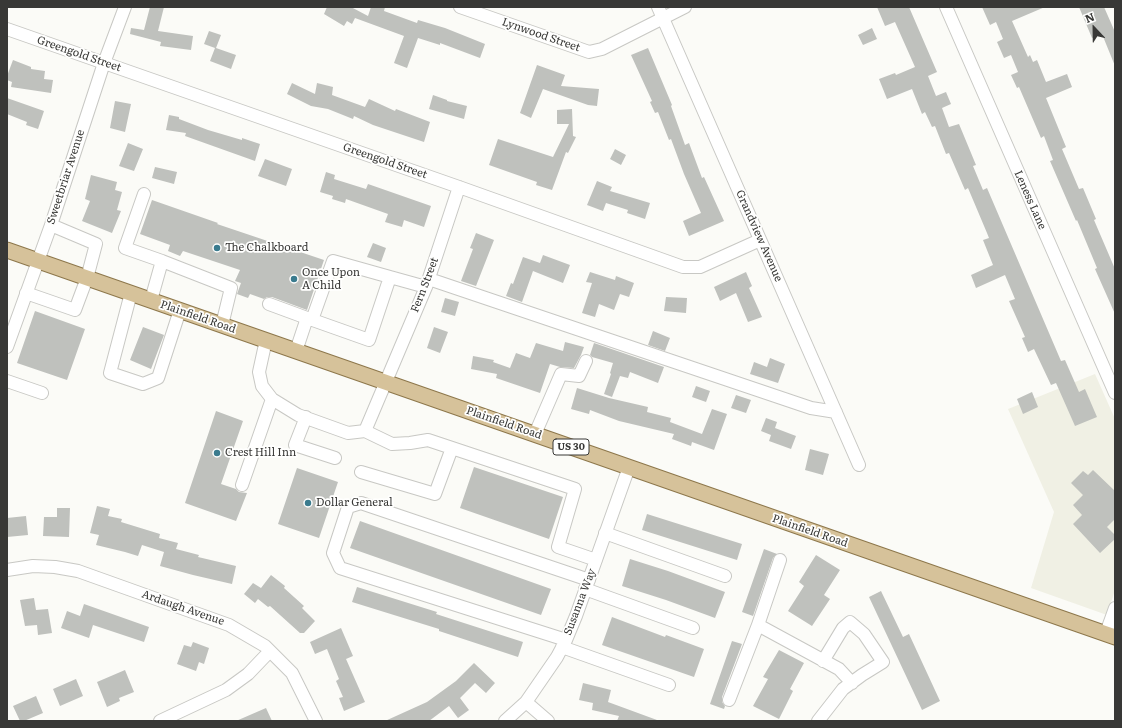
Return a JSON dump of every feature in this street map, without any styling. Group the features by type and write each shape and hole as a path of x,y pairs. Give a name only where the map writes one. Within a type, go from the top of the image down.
{"main road":[{"name":"Plainfield Road","path":"7,250 1110,635"}],"street":[{"name":"Sweetbriar Avenue","path":"7,347 37,260 51,225 104,63 125,7"},
{"name":"Lynwood Street","path":"460,7 588,52 602,49 660,13 685,7"},
{"name":"Leness Lane","path":"946,7 1115,393"},
{"name":"Grandview Avenue","path":"660,13 859,465"},
{"name":"Greengold Street","path":"7,29 683,267 700,267 760,240"},
{"name":"Fern Street","path":"365,431 428,283 458,187"},
{"path":"144,194 125,248 231,288 222,325"},
{"path":"26,293 75,310 87,278 96,244 51,225"},
{"path":"151,300 162,261"},
{"path":"296,351 332,261 390,277 428,283 811,408 836,412"},
{"path":"268,304 368,340 390,277"},
{"path":"131,293 110,373 143,384 158,378 180,310"},
{"path":"266,340 259,372 262,386 272,399 298,415 348,433 365,431 392,444 428,440 575,490 558,547 596,560"},
{"path":"535,434 561,374 579,376 586,361"},
{"path":"7,381 42,393"},
{"path":"242,485 272,399"},
{"path":"306,417 295,445 335,458"},
{"path":"361,472 435,494 452,448"},
{"name":"Susanna Way","path":"505,721 526,702 564,644 629,467"},
{"path":"669,685 564,644 340,568 333,553 348,507 361,503 587,584 693,628"},
{"path":"605,533 725,576"},
{"path":"729,700 758,625 780,560"},
{"name":"Ardaugh Avenue","path":"7,570 33,566 55,567 78,571 229,624 265,646 292,673 316,721"},
{"path":"1110,635 1115,608"},
{"path":"818,721 843,689 883,662 864,634 850,622 843,628 823,661"},
{"path":"758,625 839,669 852,683"},
{"path":"160,721 226,690 248,674 270,651"},
{"path":"526,702 548,721"}],"shaded area":[{"path":"1095,374 1115,419 1115,590 1107,615 1031,588 1054,512 1008,409"}],"building":[{"path":"150,7 164,7 158,31 193,36 191,50 160,46 161,42 130,34 131,28 144,30"},
{"path":"327,7 351,7 368,16 371,7 385,7 384,11 417,23 418,20 445,28 485,44 480,58 440,43 440,45 418,38 407,68 394,63 404,36 355,18 352,24 347,21 344,26 324,14"},
{"path":"877,7 909,7 937,72 928,76 936,96 946,92 951,104 942,108 949,127 959,124 976,165 973,166 983,190 987,188 1061,361 1065,360 1079,392 1085,389 1097,417 1075,426 1056,383 1051,385 1034,349 1028,352 1022,338 1025,337 1009,301 1015,299 1005,275 976,288 971,275 993,265 983,240 989,238 968,188 965,190 949,153 946,154 935,126 932,127 925,112 922,114 912,89 887,99 879,79 895,73 896,75 915,67 895,22 885,26"},
{"path":"982,7 1045,7 1012,21 1028,57 1030,55 1033,62 1037,60 1046,82 1067,74 1072,87 1046,98 1066,147 1062,149 1079,189 1083,188 1096,219 1094,220 1115,269 1115,314 1095,269 1097,268 1077,220 1076,221 1050,161 1053,160 1044,136 1041,138 1019,87 1017,88 1011,75 1018,72 1011,55 1004,58 997,42 1003,39 996,22 990,25"},
{"path":"1079,7 1104,7 1115,32 1115,66 1102,34 1092,38"},
{"path":"872,28 877,39 863,45 858,35"},
{"path":"209,31 221,35 216,48 236,55 231,69 210,61 215,48 204,44"},
{"path":"648,48 672,105 671,106 685,145 689,143 702,178 704,177 724,221 689,236 683,221 701,213 671,139 669,140 658,112 655,113 650,102 652,101 631,55"},
{"path":"13,60 31,67 31,69 45,71 44,79 53,80 51,93 11,87 12,82 7,80 7,76"},
{"path":"537,65 565,75 561,86 599,89 597,106 588,105 543,89 531,118 520,113"},
{"path":"292,83 315,94 317,83 333,87 332,95 365,107 369,99 395,111 396,109 430,122 424,142 373,125 354,116 353,119 328,109 311,106 287,94"},
{"path":"433,95 447,101 467,106 464,119 429,109"},
{"path":"7,98 44,111 38,129 26,125 27,122 7,114"},
{"path":"115,101 131,104 125,132 110,128"},
{"path":"572,109 573,136 576,137 568,153 566,152 552,190 536,185 537,182 489,165 498,139 553,157 569,124 557,124 557,110"},
{"path":"169,115 179,117 179,119 208,130 260,144 255,161 185,136 186,133 166,130"},
{"path":"128,143 143,149 134,171 119,166"},
{"path":"615,149 626,155 621,165 610,159"},
{"path":"265,159 292,169 286,186 258,176"},
{"path":"155,167 177,172 174,184 152,178"},
{"path":"326,172 335,175 334,179 366,189 368,184 431,206 424,227 404,220 402,227 385,222 388,214 346,199 345,203 332,199 333,196 320,192"},
{"path":"91,175 117,182 115,190 122,192 117,210 121,211 112,233 82,221 90,201 85,199"},
{"path":"597,181 612,187 610,191 650,203 645,219 627,213 628,210 606,203 603,211 587,205"},
{"name":"The Chalkboard","path":"152,200 218,223 217,224 324,260 307,310 272,297 267,297 264,299 250,294 248,298 237,294 241,283 235,281 240,270 183,251 180,256 168,251 170,245 140,234"},
{"path":"476,233 494,240 476,286 461,281 473,249 470,248"},
{"path":"373,243 386,248 381,262 367,257"},
{"path":"543,255 570,265 563,283 533,271 522,302 506,296 511,283 513,284 523,257 540,263"},
{"path":"590,272 615,280 616,276 634,283 629,297 620,294 614,310 599,304 595,317 582,313 592,283 586,282"},
{"path":"746,272 752,286 749,288 762,317 748,322 736,293 720,301 714,287"},
{"path":"666,297 687,298 686,313 664,311"},
{"path":"445,298 459,302 455,316 441,312"},
{"path":"35,311 85,329 67,380 17,363"},
{"path":"143,327 164,335 151,369 130,360"},
{"path":"434,327 448,332 440,353 427,348"},
{"path":"653,331 670,338 665,351 648,345"},
{"path":"565,342 584,347 581,355 574,368 560,367 550,364 540,393 496,378 497,374 471,369 473,356 494,360 493,362 510,368 516,353 530,358 536,343 563,351"},
{"path":"594,343 664,367 658,383 630,372 628,378 620,376 612,397 604,394 613,363 592,357 590,355"},
{"path":"770,358 785,364 778,383 750,374 754,362 767,367"},
{"path":"696,386 710,391 706,402 692,397"},
{"path":"577,388 609,398 648,407 647,412 671,418 670,422 702,434 712,409 727,414 714,450 692,442 691,446 672,439 674,434 619,421 590,410 589,414 571,409"},
{"path":"1032,392 1038,407 1023,414 1017,399"},
{"path":"736,395 751,400 746,413 731,408"},
{"name":"Crest Hill Inn","path":"216,411 243,421 221,484 236,489 239,492 247,493 236,521 185,503"},
{"path":"766,418 777,422 775,428 796,436 791,449 769,441 771,435 761,431"},
{"path":"810,449 829,454 823,475 805,470"},
{"path":"474,467 563,497 549,539 460,508"},
{"name":"Dollar General","path":"297,468 338,482 319,538 278,524"},
{"path":"1093,470 1115,491 1115,519 1107,527 1115,535 1115,539 1100,553 1073,524 1082,515 1073,505 1083,495 1071,483 1083,471 1088,475"},
{"path":"97,506 110,509 108,516 122,519 121,522 160,534 159,538 178,543 176,549 199,555 198,557 236,566 232,584 160,566 164,552 142,545 138,556 96,545 99,535 90,533"},
{"path":"57,508 70,508 69,537 43,536 44,517 57,517"},
{"path":"647,514 742,544 737,560 642,530"},
{"path":"26,516 28,535 7,537 7,518"},
{"path":"360,521 551,589 541,615 350,548"},
{"path":"764,549 777,554 773,558 753,616 742,612"},
{"path":"816,555 840,570 824,595 830,599 812,626 788,611 804,586 799,582"},
{"path":"630,559 725,592 715,618 622,586"},
{"path":"271,575 285,586 284,588 304,606 302,608 315,621 304,633 300,633 270,606 268,607 258,599 255,603 244,594 253,583 261,588"},
{"path":"357,587 437,612 436,614 523,642 518,657 439,631 439,629 352,602"},
{"path":"881,591 903,637 909,634 940,701 922,710 869,597"},
{"path":"34,598 36,610 48,609 52,633 38,635 37,625 25,626 20,600"},
{"path":"84,604 149,627 144,642 93,625 89,638 61,628 67,611 80,616"},
{"path":"612,617 665,637 666,635 704,649 694,677 602,645"},
{"path":"341,628 353,656 346,659 365,702 344,711 339,698 343,697 336,681 339,679 327,649 315,654 310,642"},
{"path":"732,641 742,644 722,697 722,702 725,706 724,709 710,704"},
{"path":"193,642 209,648 204,664 199,662 196,671 177,664 184,645 191,647"},
{"path":"779,650 804,663 790,689 793,691 779,719 753,706 768,679 763,677"},
{"path":"474,663 495,683 486,693 475,683 460,698 469,710 458,718 449,706 429,721 385,721 427,702 456,681"},
{"path":"125,670 134,692 119,698 120,701 107,707 97,682"},
{"path":"76,679 83,696 60,706 53,689"},
{"path":"583,683 611,690 608,702 657,721 617,721 619,716 592,710 593,703 579,700"},
{"path":"36,696 43,713 24,721 20,721 13,706"},
{"path":"266,708 272,721 236,721"}],"place":[{"name":"The Chalkboard","path":"217,248"},
{"name":"Once Upon A Child","path":"294,279"},
{"name":"Crest Hill Inn","path":"217,453"},
{"name":"Dollar General","path":"308,503"}]}
